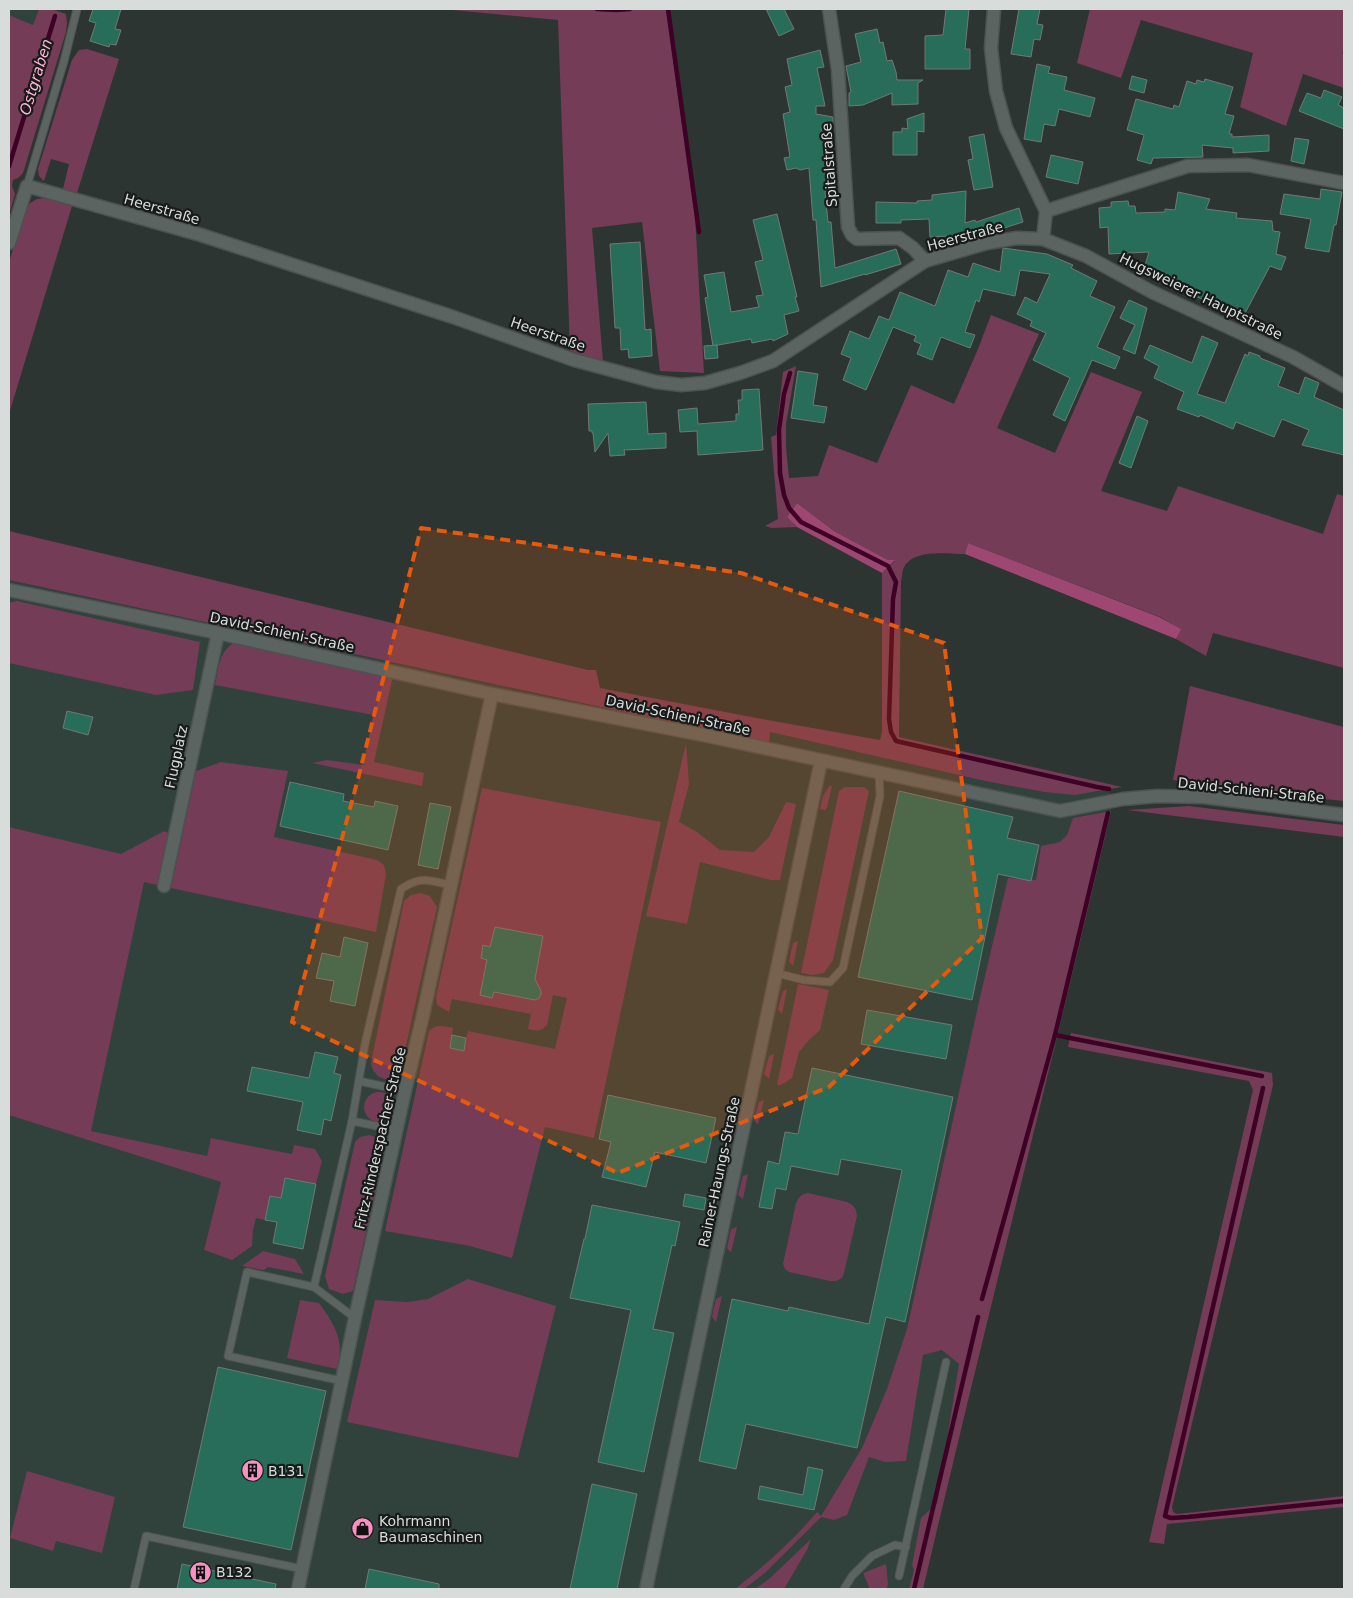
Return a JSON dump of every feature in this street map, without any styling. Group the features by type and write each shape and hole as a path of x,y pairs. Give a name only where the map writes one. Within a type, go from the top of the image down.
{"street":[{"name":"Spitalstraße","path":"829,9 838,70 848,227 852,235 857,239 899,238 913,248 925,261"},
{"path":"994,9 991,48 996,91 1006,128 1046,211 1043,239"},
{"path":"1046,211 1188,166 1248,165 1344,183"},
{"path":"9,243 27,186"},
{"name":"Heerstraße","path":"27,186 201,235 454,317 574,360 656,382 681,385 705,383 773,361 925,261 988,243 1017,238 1043,239"},
{"name":"Hugsweierer Hauptstraße","path":"1043,239 1086,256 1152,292 1285,354 1344,386"},
{"name":"David-Schieni-Straße","path":"9,590 492,694 703,735 1060,811 1123,799 1157,796 1204,797 1344,816"},
{"name":"Flugplatz","path":"164,886 218,634"},
{"name":"Fritz-Rinderspacher-Straße","path":"298,1589 355,1318 492,694"},
{"name":"Rainer-Haungs-Straße","path":"646,1589 821,761"}],"lane":[{"path":"27,186 64,61 77,9"},
{"path":"776,973 804,980 830,982 843,968 880,796 879,773"},
{"path":"314,1288 352,1121 365,1044 401,889 413,881 426,880 450,885"},
{"path":"359,1081 405,1091"},
{"path":"352,1121 397,1130"},
{"path":"342,1381 228,1356 247,1272 314,1288 355,1318"},
{"path":"899,1576 946,1362"},
{"path":"134,1589 146,1536 302,1569"},
{"path":"844,1589 852,1576 872,1556 895,1545 906,1547"}],"highlighted area":[{"path":"421,528 741,573 944,643 982,938 829,1087 618,1173 292,1022 358,779"}],"shaded area":[{"path":"9,9 39,9 33,25 21,21 9,60"},
{"path":"39,9 51,9 66,14 66,32 23,173 13,180 12,186 15,194 9,215 9,15 33,25"},
{"path":"442,9 666,9 695,216 704,373 660,371 642,222 592,228 603,362 570,351 558,20"},
{"path":"1090,9 1344,9 1344,49 1342,53 1344,54 1344,88 1303,74 1286,126 1240,107 1253,53 1141,20 1121,78 1077,63"},
{"path":"87,49 119,59 77,193 63,189 69,164 51,159 44,181 39,176 38,169 72,60 79,50"},
{"path":"46,198 72,206 9,414 9,262 25,211 30,203 37,199"},
{"path":"991,315 1039,334 997,428 1055,453 1091,372 1142,392 1101,491 1167,511 1178,486 1323,534 1337,494 1344,496 1344,668 1213,633 1206,656 1176,639 1180,629 1160,617 968,543 965,554 940,553 913,558 903,570 901,582 899,737 1122,787 1075,795 1044,792 985,781 770,732 769,743 9,580 9,531 588,670 596,670 600,688 880,740 882,732 882,573 895,561 888,560 834,531 797,503 787,517 797,527 772,528 765,526 778,519 771,437 776,435 783,372 796,366 786,424 789,478 818,476 829,445 877,463 911,385 954,404"},
{"path":"797,503 834,531 888,560 895,560 882,573 797,527 787,517"},
{"path":"968,543 1159,617 1181,629 1176,639 965,554"},
{"path":"9,580 768,743 770,732 985,781 1044,792 1075,794 1110,790 1111,811 923,1589 9,1589"},
{"path":"17,601 200,642 193,690 156,695 9,663 9,603"},
{"path":"234,643 393,676 374,762 424,773 422,786 312,763 327,760 364,765 373,715 215,685 222,656"},
{"path":"1190,686 1344,727 1344,801 1230,789 1173,780"},
{"path":"686,743 689,784 679,822 697,832 720,850 754,852 769,837 786,802 796,804 780,880 771,880 700,862 687,924 646,916"},
{"path":"221,762 288,771 274,837 377,860 384,865 386,874 376,932 171,888 196,771"},
{"path":"829,786 832,786 827,807 825,810 820,809 823,796"},
{"path":"845,787 864,787 869,791 833,960 824,973 813,975 801,973 839,791"},
{"path":"482,788 661,822 594,1138 545,1127 512,1258 470,1246 385,1231 429,1031 437,1026 453,1028 450,1048 463,1051 468,1031 555,1049 567,998 553,995 547,1025 543,1029 538,1030 528,1029 531,1014 452,999 449,1012 437,1005 436,997"},
{"path":"1189,806 1344,825 1344,837 1127,810"},
{"path":"1111,811 923,1589 909,1589 914,1570 912,1565 921,1518 937,1503 959,1364 942,1350 923,1355 906,1461 885,1462 869,1457 847,1515 834,1520 821,1517 765,1573 744,1589 735,1589 778,1553 817,1512 821,1516 862,1448 887,1389 907,1329 1008,878 1036,880 1041,846 1060,842 1067,835 1073,818"},
{"path":"9,827 121,854 164,831 169,833 157,885 144,882 91,1131 207,1156 211,1138 292,1154 294,1145 315,1149 322,1161 316,1184 285,1178 282,1193 289,1195 288,1199 270,1196 265,1220 256,1218 252,1246 232,1260 204,1250 221,1182 9,1115"},
{"path":"421,893 430,896 437,907 400,1072 395,1077 386,1079 376,1074 371,1063 404,901 411,895"},
{"path":"798,941 793,966 789,961 793,943"},
{"path":"798,984 829,990 820,1030 799,1052 792,1078 781,1085 777,1085"},
{"path":"787,989 782,1014 778,1009 783,991"},
{"path":"1071,1033 1272,1073 1273,1085 1172,1507 1173,1512 1177,1514 1344,1496 1344,1507 1167,1524 1164,1544 1149,1542 1253,1090 1249,1081 1068,1047"},
{"path":"774,1054 769,1079 764,1074 769,1056"},
{"path":"379,1092 389,1097 394,1107 389,1117 379,1122 369,1117 364,1107 369,1097"},
{"path":"764,1100 758,1125 754,1120 759,1102"},
{"path":"369,1135 378,1138 385,1145 353,1291 343,1294 329,1289 325,1276 355,1142 360,1137"},
{"path":"748,1174 743,1199 738,1195 743,1176"},
{"path":"808,1193 847,1202 856,1211 857,1216 844,1273 842,1278 836,1281 789,1272 783,1264 796,1203 800,1196"},
{"path":"737,1227 731,1253 727,1248 731,1229"},
{"path":"263,1251 295,1259 304,1274 268,1267 264,1270 242,1266"},
{"path":"468,1279 556,1306 518,1458 347,1422 375,1300 407,1302 428,1299"},
{"path":"722,1296 716,1322 712,1317 716,1299"},
{"path":"300,1300 319,1303 334,1326 340,1350 337,1369 287,1358"},
{"path":"27,1471 115,1497 102,1553 56,1541 53,1551 10,1538"},
{"path":"811,1539 807,1550 784,1589 755,1589 769,1579"},
{"path":"886,1564 887,1589 868,1589 869,1587 863,1573"}],"building":[{"path":"93,9 121,9 115,29 121,30 116,45 110,44 109,47 90,41 96,23 89,21"},
{"path":"766,9 784,9 794,29 779,36"},
{"path":"946,9 969,9 965,49 970,49 970,69 925,69 925,36 943,35"},
{"path":"1019,9 1040,9 1037,24 1043,25 1040,40 1034,39 1031,57 1011,54"},
{"path":"877,29 880,43 883,42 887,61 892,60 897,80 923,80 918,83 918,104 892,105 892,93 863,105 849,106 849,93 851,92 846,66 861,62 855,34"},
{"path":"820,50 824,67 817,68 825,106 816,106 816,114 833,117 833,125 821,127 833,171 836,171 837,189 825,191 828,222 831,222 835,268 896,249 901,264 821,287 816,220 813,220 809,168 787,170 784,158 790,157 783,114 790,112 785,87 792,85 787,59"},
{"path":"1037,64 1050,67 1048,73 1067,77 1064,90 1095,98 1090,117 1059,109 1055,126 1044,124 1041,142 1024,139"},
{"path":"1132,76 1147,80 1144,93 1129,89"},
{"path":"1205,79 1233,87 1225,114 1234,116 1229,134 1232,134 1232,137 1269,135 1269,151 1233,153 1233,148 1202,145 1203,157 1153,158 1151,164 1137,160 1144,135 1127,130 1136,99 1173,109 1174,105 1179,107 1187,81 1196,84 1197,80 1204,82"},
{"path":"1324,90 1342,97 1338,105 1344,108 1344,129 1299,111 1307,93 1321,98"},
{"path":"924,113 924,132 917,131 917,155 893,155 893,132 902,132 902,128 908,129 907,119"},
{"path":"984,134 993,187 974,190 968,160 973,159 969,137"},
{"path":"1295,138 1309,140 1304,164 1291,161"},
{"path":"1051,155 1083,162 1078,184 1046,177"},
{"path":"1321,189 1342,192 1329,252 1305,248 1311,219 1280,214 1284,194 1320,199"},
{"path":"966,191 965,223 975,220 976,222 1019,208 1023,222 966,240 966,235 930,237 929,219 901,220 901,223 876,223 876,202 917,203 917,201 932,200 932,195"},
{"path":"1178,192 1210,199 1206,209 1237,213 1236,218 1272,221 1273,231 1280,232 1276,254 1286,257 1281,270 1270,266 1243,317 1177,288 1180,281 1156,273 1155,277 1143,272 1149,252 1109,254 1108,227 1100,228 1099,208 1111,207 1111,202 1128,201 1129,206 1135,206 1136,213 1165,212 1165,209 1175,210"},
{"path":"777,214 799,311 784,315 788,334 773,341 772,339 752,343 751,339 713,346 705,298 708,297 704,275 724,272 731,312 759,307 756,296 763,295 755,262 763,260 753,220"},
{"path":"640,242 645,330 651,329 652,356 629,358 628,349 621,350 620,328 615,328 610,244"},
{"path":"1003,248 1047,254 1073,265 1071,268 1097,281 1090,296 1115,307 1097,347 1120,357 1115,369 1092,360 1065,421 1053,415 1070,378 1033,360 1046,333 1030,326 1032,321 1017,314 1025,297 1037,303 1050,274 1020,270 1015,296 983,289 979,302 976,300 965,332 975,335 970,348 941,337 932,360 917,354 921,344 914,341 916,336 893,327 866,390 843,380 851,358 841,354 850,331 869,339 879,316 889,320 900,292 935,306 948,270 968,277 973,263 1000,272"},
{"path":"1129,300 1147,308 1135,354 1123,349 1135,325 1120,318"},
{"path":"1202,336 1218,343 1197,394 1225,403 1245,354 1248,356 1249,352 1260,356 1260,358 1285,368 1278,386 1299,394 1305,377 1319,383 1314,397 1344,410 1344,455 1302,445 1309,430 1282,419 1274,437 1236,422 1233,429 1200,415 1199,417 1177,409 1184,392 1154,378 1159,366 1144,358 1150,345 1192,363"},
{"path":"717,345 718,358 705,359 704,346"},
{"path":"798,371 818,374 813,405 827,407 824,423 791,418"},
{"path":"759,389 763,450 698,455 697,431 680,432 678,410 697,408 698,424 736,421 736,414 739,414 738,400 742,400 742,390"},
{"path":"646,402 648,434 666,433 666,448 624,450 625,455 610,456 608,433 595,452 593,433 589,431 588,404"},
{"path":"1137,416 1148,421 1131,468 1119,463"},
{"path":"67,711 93,717 88,735 63,728"},
{"path":"290,782 344,794 343,801 374,807 375,801 398,806 388,850 280,826"},
{"path":"899,791 1013,817 1007,838 1039,845 1031,881 998,874 972,1000 858,977"},
{"path":"430,803 451,807 438,869 418,865"},
{"path":"495,927 543,936 535,979 541,991 539,998 535,1000 494,992 492,998 480,995 487,960 481,958 483,945 490,947"},
{"path":"344,937 368,943 355,1006 330,1001 334,981 316,978 322,953 340,957"},
{"path":"867,1010 952,1025 946,1059 861,1044"},
{"path":"452,1035 466,1038 464,1051 450,1048"},
{"path":"315,1052 338,1057 334,1073 341,1075 331,1121 324,1119 321,1135 297,1130 303,1102 247,1091 252,1067 309,1078"},
{"path":"812,1068 953,1097 905,1322 886,1317 857,1448 746,1424 736,1469 699,1461 732,1299 788,1311 789,1307 869,1324 902,1170 841,1159 838,1175 791,1166 786,1190 776,1188 772,1209 759,1207 768,1161 779,1164 785,1132 798,1134"},
{"path":"608,1095 716,1118 706,1163 655,1152 646,1187 602,1177 611,1142 599,1139"},
{"path":"285,1178 316,1184 303,1249 273,1243 277,1222 265,1220 270,1196 281,1198"},
{"path":"685,1194 706,1198 704,1210 683,1206"},
{"path":"592,1205 680,1222 675,1246 672,1245 653,1329 674,1333 644,1472 598,1462 631,1310 570,1298"},
{"name":"B131","path":"218,1367 326,1391 291,1550 183,1527"},
{"path":"808,1467 823,1470 814,1510 758,1499 760,1486 803,1495"},
{"path":"592,1484 637,1494 617,1589 570,1589"},
{"name":"B132","path":"182,1564 276,1584 275,1589 177,1589"},
{"path":"369,1569 439,1584 439,1589 365,1589"}],"waterway":[{"path":"597,9 630,9"},
{"path":"668,9 699,232"},
{"name":"Ostgraben","path":"9,166 55,16"},
{"path":"790,373 784,394 779,430 780,473 784,495 789,508 801,522 888,566 896,582 893,599 889,719 891,732 896,741 1109,789"},
{"path":"1108,813 1055,1035 1262,1076"},
{"path":"982,1299 1055,1035"},
{"path":"1263,1088 1165,1516 1171,1518 1188,1517 1344,1501"},
{"path":"914,1589 978,1317"}],"place":[{"name":"B131","path":"252,1471"},
{"name":"Kohrmann Baumaschinen","path":"363,1529"},
{"name":"B132","path":"200,1572"}]}
